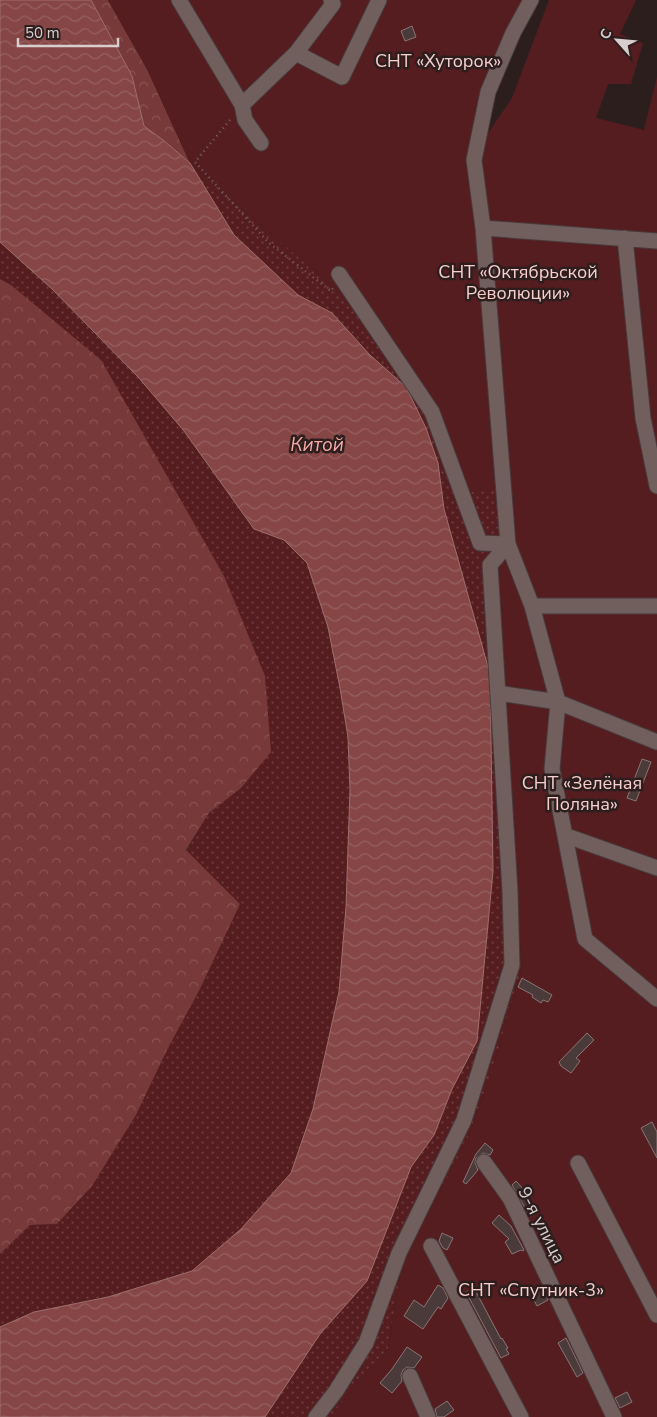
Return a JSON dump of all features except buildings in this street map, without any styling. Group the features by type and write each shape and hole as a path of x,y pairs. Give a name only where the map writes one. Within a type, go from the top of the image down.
{"street":[{"path":"179,0 242,105 245,120 261,143"},
{"path":"242,105 296,53 333,4 330,0"},
{"path":"296,53 342,77 379,0"},
{"path":"531,0 513,33 488,92 474,160 482,228 508,544 532,606 558,702 552,769 585,939 657,999"},
{"path":"482,228 657,241"},
{"path":"625,238 643,418 657,486"},
{"path":"339,274 432,412 480,543 508,544"},
{"path":"316,1417 336,1391 366,1343 399,1253 464,1120 512,964 510,891 490,565 508,544"},
{"path":"532,606 657,606"},
{"path":"498,693 558,702 657,742"},
{"path":"566,836 657,868"},
{"name":"9-я улица","path":"484,1162 510,1198 614,1417"},
{"path":"578,1164 657,1315"},
{"path":"432,1246 521,1417"},
{"path":"410,1376 428,1417"}],"path":[{"path":"242,105 195,162 269,243 331,291 339,274"}],"green space":[{"path":"91,0 108,0 147,69 190,163 144,126 132,76"},
{"path":"108,0 530,0 468,149 475,152 512,98 549,0 636,0 620,34 643,43 631,84 608,84 596,118 644,130 657,77 657,1417 330,1417 388,1349 400,1275 406,1254 465,1145 491,1075 522,968 499,692 500,570 514,539 510,489 471,492 389,332 311,268 190,163 147,69"},
{"path":"190,163 311,268 389,332 471,491 510,489 499,692 522,968 491,1075 465,1145 406,1254 400,1275 388,1349 330,1417 265,1417 320,1334 367,1281 411,1167 434,1135 452,1089 477,1041 493,871 490,674 444,509 438,463 406,387 370,355 332,313 298,295 234,235"},
{"path":"0,242 52,289 139,378 184,431 254,529 284,540 307,563 328,627 340,688 348,737 350,790 346,907 339,992 313,1109 291,1173 241,1229 192,1271 108,1297 34,1312 0,1327 0,1254 30,1225 57,1224 92,1186 136,1115 168,1048 200,989 240,904 186,851 209,813 241,788 224,576 175,492 11,285 0,279"},
{"path":"0,279 11,285 101,360 224,576 265,676 271,752 241,788 209,813 186,850 240,904 200,989 168,1048 136,1115 92,1186 57,1224 30,1225 0,1254"}],"water":[{"name":"Китой","path":"0,0 91,0 132,76 144,126 190,163 234,235 298,295 332,313 370,355 406,387 426,428 438,463 444,509 490,674 493,871 477,1041 452,1089 434,1135 411,1167 367,1281 320,1334 265,1417 0,1417 0,1327 34,1312 108,1297 192,1271 241,1229 291,1173 313,1109 339,992 346,907 350,790 348,737 340,688 328,627 307,563 284,540 254,529 184,431 139,378 52,289 0,242"}],"park label":[{"name":"СНТ «Хуторок»","path":"438,61"},
{"name":"СНТ «Октябрьской Революции»","path":"518,282"},
{"name":"СНТ «Зелёная Поляна»","path":"582,793"},
{"name":"СНТ «Спутник-3»","path":"531,1290"}]}
